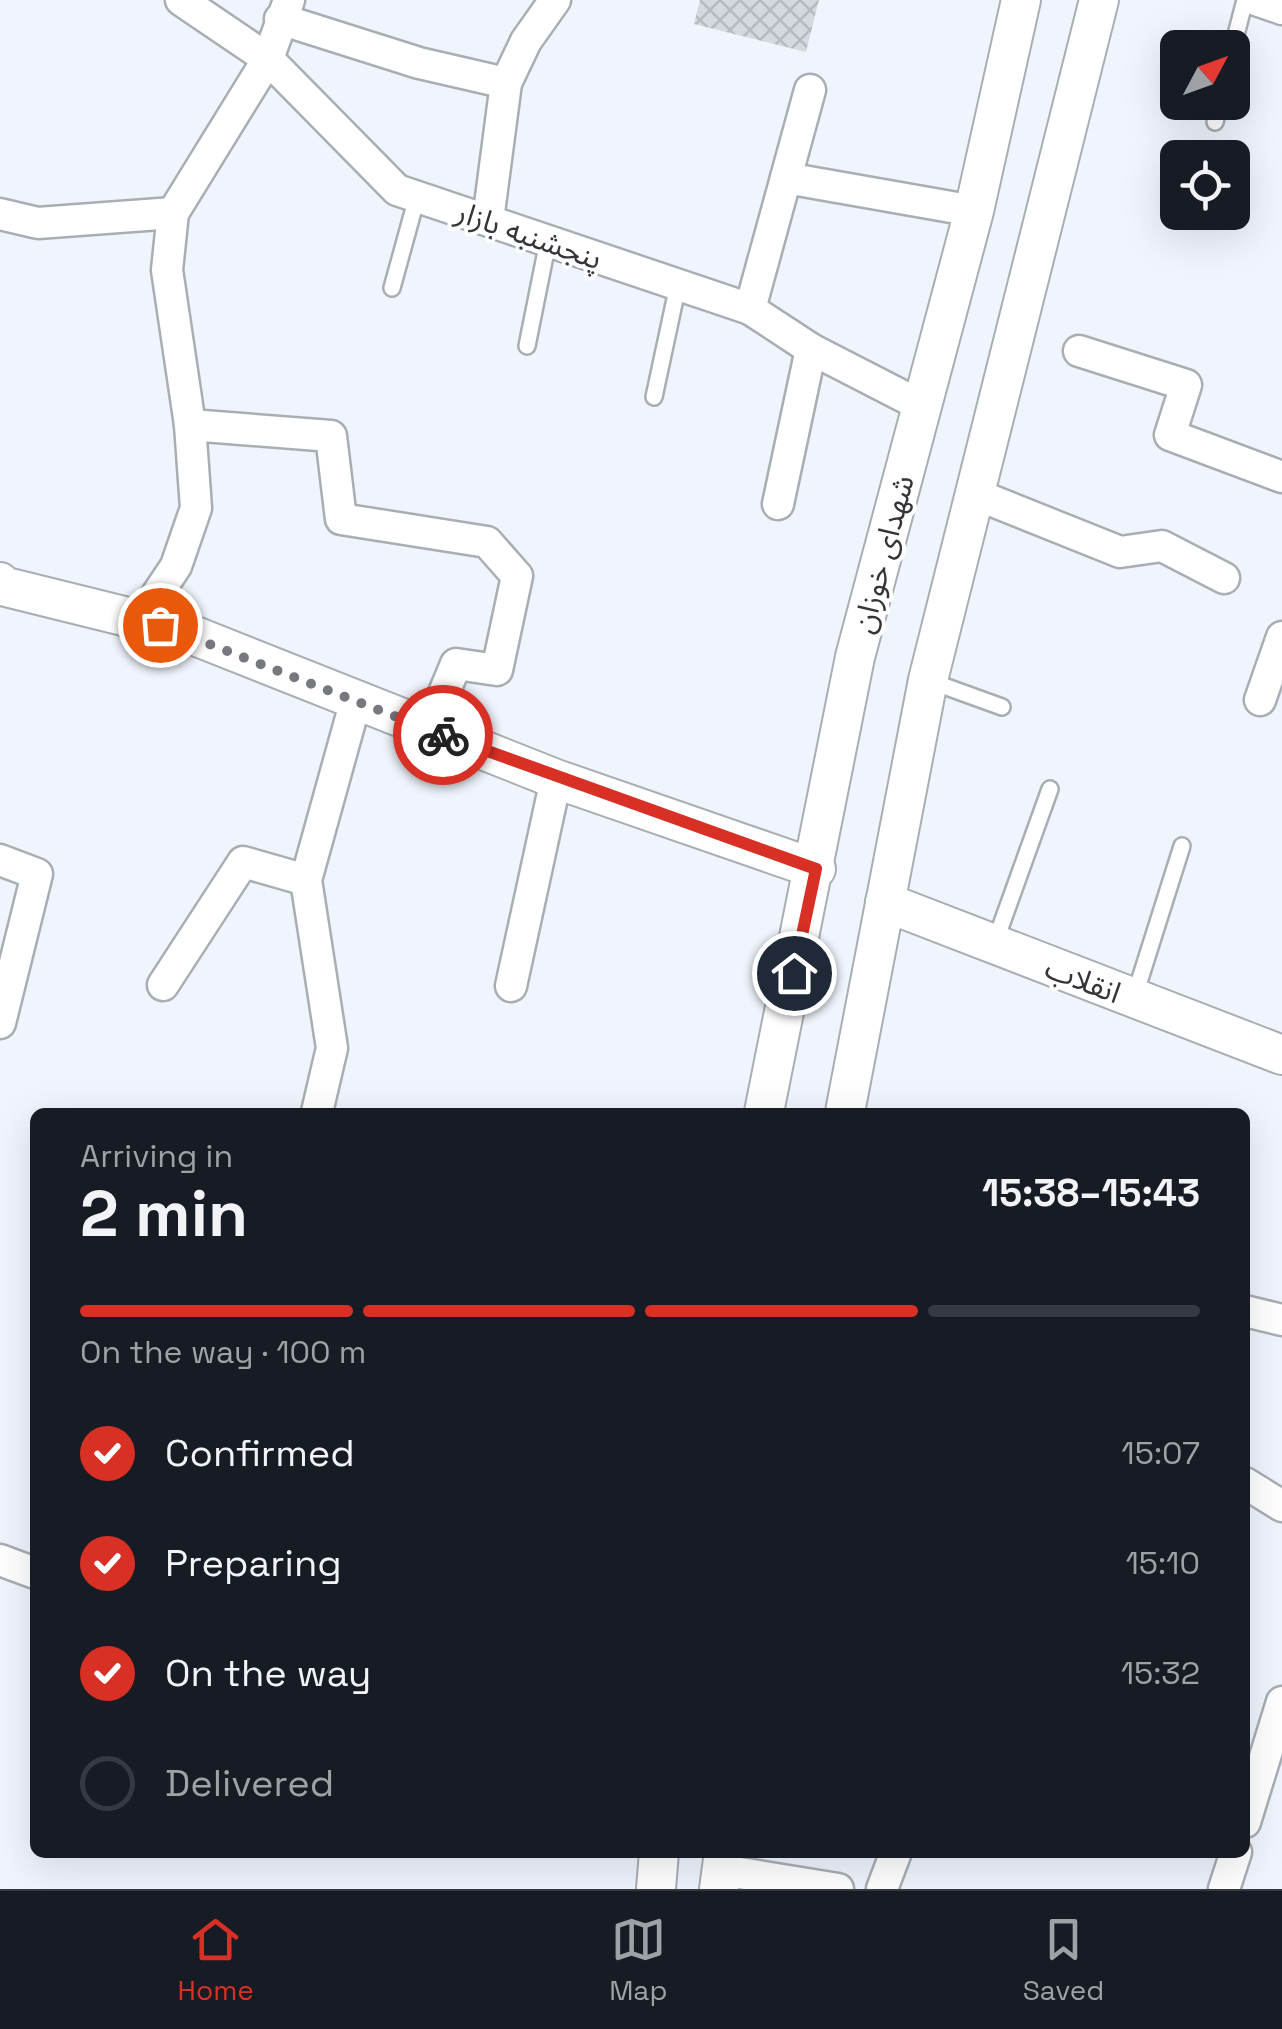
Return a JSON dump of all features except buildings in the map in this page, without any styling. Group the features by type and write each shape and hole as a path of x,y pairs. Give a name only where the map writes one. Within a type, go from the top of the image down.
{"street":[{"name":"پنجشنبه بازار","path":"181,0 268,59 397,190 750,309 811,349 920,405"},
{"path":"488,220 506,83 526,41 555,0"},
{"name":"شهدای خوزان","path":"765,1108 816,869 855,657 974,211 1021,0"},
{"path":"845,1108 928,680 1099,0"},
{"path":"1256,0 1282,9"},
{"path":"140,620 176,566 196,508 190,426 167,270 173,213 268,59 285,10 419,64 506,83"},
{"path":"750,309 810,90"},
{"path":"786,178 974,211"},
{"path":"0,214 38,223 173,213"},
{"path":"778,504 811,349"},
{"path":"1080,352 1186,386 1170,435 1282,477"},
{"path":"190,426 331,436 341,519 487,542 517,576 497,670 456,664 429,730"},
{"path":"975,494 1120,552 1162,546 1224,578"},
{"path":"1,587 180,630 556,779 816,869"},
{"path":"1260,700 1282,637"},
{"path":"317,1108 332,1048 306,880 356,700"},
{"path":"512,986 556,779"},
{"path":"0,860 38,874 0,1023"},
{"path":"163,984 243,862 306,880"},
{"name":"انقلاب","path":"885,902 1282,1054"},
{"path":"1250,1312 1282,1320"},
{"path":"1250,1486 1282,1506"},
{"path":"0,1560 30,1571"},
{"path":"1250,1803 1271,1723"},
{"path":"656,1889 658,1858"},
{"path":"882,1889 894,1858"},
{"path":"1224,1889 1234,1858"},
{"path":"721,1870 838,1889"}],"lane":[{"path":"1237,30 1245,0"},
{"path":"392,288 418,197"},
{"path":"527,346 548,241"},
{"path":"654,397 678,285"},
{"path":"928,680 1002,706"},
{"path":"994,946 1050,789"},
{"path":"1134,998 1182,846"}],"way so far":[{"path":"160,625 443,735"}],"route":[{"path":"443,735 556,779 816,869 794,973"}]}
